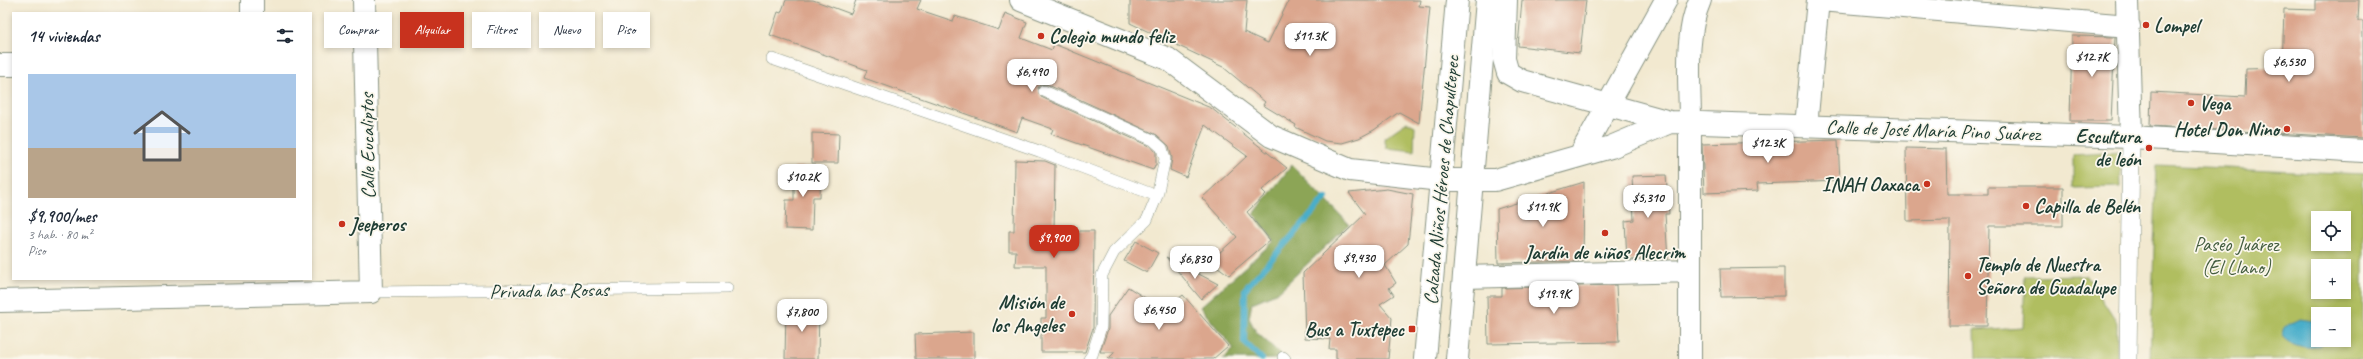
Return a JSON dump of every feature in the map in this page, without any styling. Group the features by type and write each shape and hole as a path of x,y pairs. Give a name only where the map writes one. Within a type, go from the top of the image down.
{"main road":[{"path":"252,0 252,12"},
{"name":"Calle Eucaliptos","path":"364,0 371,292"},
{"name":"Calle de José María Pino Suárez","path":"1020,0 1168,59 1271,136 1314,156 1350,170 1441,180 1495,180 1611,147 1680,122 2131,137 2363,151"},
{"name":"Calzada Niños Héroes de Chapultepec","path":"1425,359 1457,0"},
{"name":"Calzada Niños Héroes de Chapultepec","path":"1457,359 1488,0"},
{"path":"1506,0 1504,59 1508,73 1522,81 1680,122"},
{"path":"1580,156 1666,0"},
{"path":"1690,359 1690,271 1680,122 1692,18 1700,0"},
{"path":"1806,126 1819,0 2129,26"},
{"path":"2127,0 2129,26 2131,137"},
{"path":"0,65 12,65"},
{"path":"1464,277 1690,271"},
{"path":"0,301 371,292"}],"street":[{"path":"2128,359 2131,137"}],"lane":[{"path":"772,59 1039,151 1158,196"},
{"path":"1044,91 1153,140 1162,148 1165,159 1158,196 1147,220 1114,252 1102,275 1101,327 1092,355 1089,359"},
{"name":"Privada las Rosas","path":"371,292 727,288"}],"green space":[{"path":"1407,122 1415,126 1414,151 1387,148 1384,138"},
{"path":"2120,152 2121,187 2073,188 2073,155"},
{"path":"1292,165 1349,224 1278,292 1252,303 1249,318 1256,332 1286,359 1223,359 1234,349 1200,307 1274,241 1254,214"},
{"name":"Paséo Juárez (El Llano)","path":"2157,165 2363,174 2363,359 2150,359"},
{"path":"2086,275 2117,323 2117,359 1976,359 1975,330 2023,327 2025,276"}],"water":[{"path":"2300,319 2311,321 2311,347 2292,343 2285,339 2283,333 2287,326"}],"building":[{"path":"786,0 813,0 851,14 856,0 921,0 917,9 953,21 955,16 999,30 1005,13 1027,22 1021,38 1052,50 1054,44 1211,108 1287,168 1262,190 1266,194 1247,212 1270,240 1229,275 1210,261 1237,237 1202,198 1247,156 1205,125 1186,177 1170,170 1172,158 1169,146 1157,135 1046,84 1040,85 1038,88 1041,97 1149,146 1156,152 1156,165 1153,170 1051,134 1053,129 1022,118 1017,132 864,78 867,70 770,35 778,12 781,13"},
{"path":"1130,0 1247,0 1244,32 1268,43 1289,0 1420,0 1419,6 1430,7 1419,123 1399,112 1374,130 1359,138 1342,143 1325,141 1295,127 1296,125 1263,105 1265,102 1223,67 1130,23"},
{"path":"1522,0 1586,0 1580,53 1518,46"},
{"path":"2316,0 2359,0 2358,21 2363,21 2363,138 2150,126 2151,92 2245,97 2246,69 2282,68 2284,9 2316,10"},
{"path":"2072,36 2115,37 2111,121 2070,121"},
{"path":"812,133 839,134 838,163 812,163"},
{"path":"1838,140 1840,181 1757,184 1758,191 1704,193 1702,144"},
{"path":"1906,148 1946,149 1947,194 1988,194 1988,187 2063,187 2063,226 1989,226 1987,326 1949,326 1950,220 1907,221"},
{"path":"1015,160 1045,161 1055,165 1054,231 1094,231 1093,328 1085,352 1041,352 1041,318 1046,318 1046,266 1015,266 1016,251 1009,251 1009,231 1014,231"},
{"path":"794,167 821,167 820,197 813,197 812,230 785,229 786,200 794,200"},
{"path":"1666,175 1669,214 1665,214 1668,259 1627,260 1625,221 1634,220 1632,176"},
{"path":"1584,182 1583,261 1498,263 1497,209"},
{"path":"1387,189 1413,194 1408,244 1385,265 1396,283 1389,288 1394,295 1380,304 1392,318 1388,359 1336,359 1336,349 1329,349 1330,339 1305,338 1303,273 1365,214 1349,193"},
{"path":"1136,241 1158,253 1147,273 1124,261"},
{"path":"1166,257 1218,284 1201,299"},
{"path":"1784,268 1784,296 1721,297 1720,269"},
{"path":"1616,285 1619,342 1488,344 1487,296 1502,296 1502,288"},
{"path":"1128,287 1156,305 1162,312 1183,295 1228,346 1213,359 1108,359 1115,352 1100,352 1108,329 1108,316"},
{"path":"786,307 819,307 818,359 785,359"},
{"path":"974,332 974,359 916,359 915,334"}],"waterway":[{"path":"1262,359 1244,342 1245,289 1326,198"}],"place":[{"name":"Lompel","path":"2146,25"},
{"name":"Colegio mundo feliz","path":"1041,36"},
{"name":"Vega","path":"2191,103"},
{"name":"Hotel Don Nino","path":"2287,129"},
{"name":"Escultura de león","path":"2149,148"},
{"name":"INAH Oaxaca","path":"1927,184"},
{"name":"Capilla de Belén","path":"2026,206"},
{"name":"Jeeperos","path":"342,224"},
{"name":"Jardín de niños Alecrim","path":"1605,233"},
{"name":"Templo de Nuestra Señora de Guadalupe","path":"1968,276"},
{"name":"Misión de los Angeles","path":"1072,314"},
{"name":"Bus a Tuxtepec","path":"1412,329"}]}
